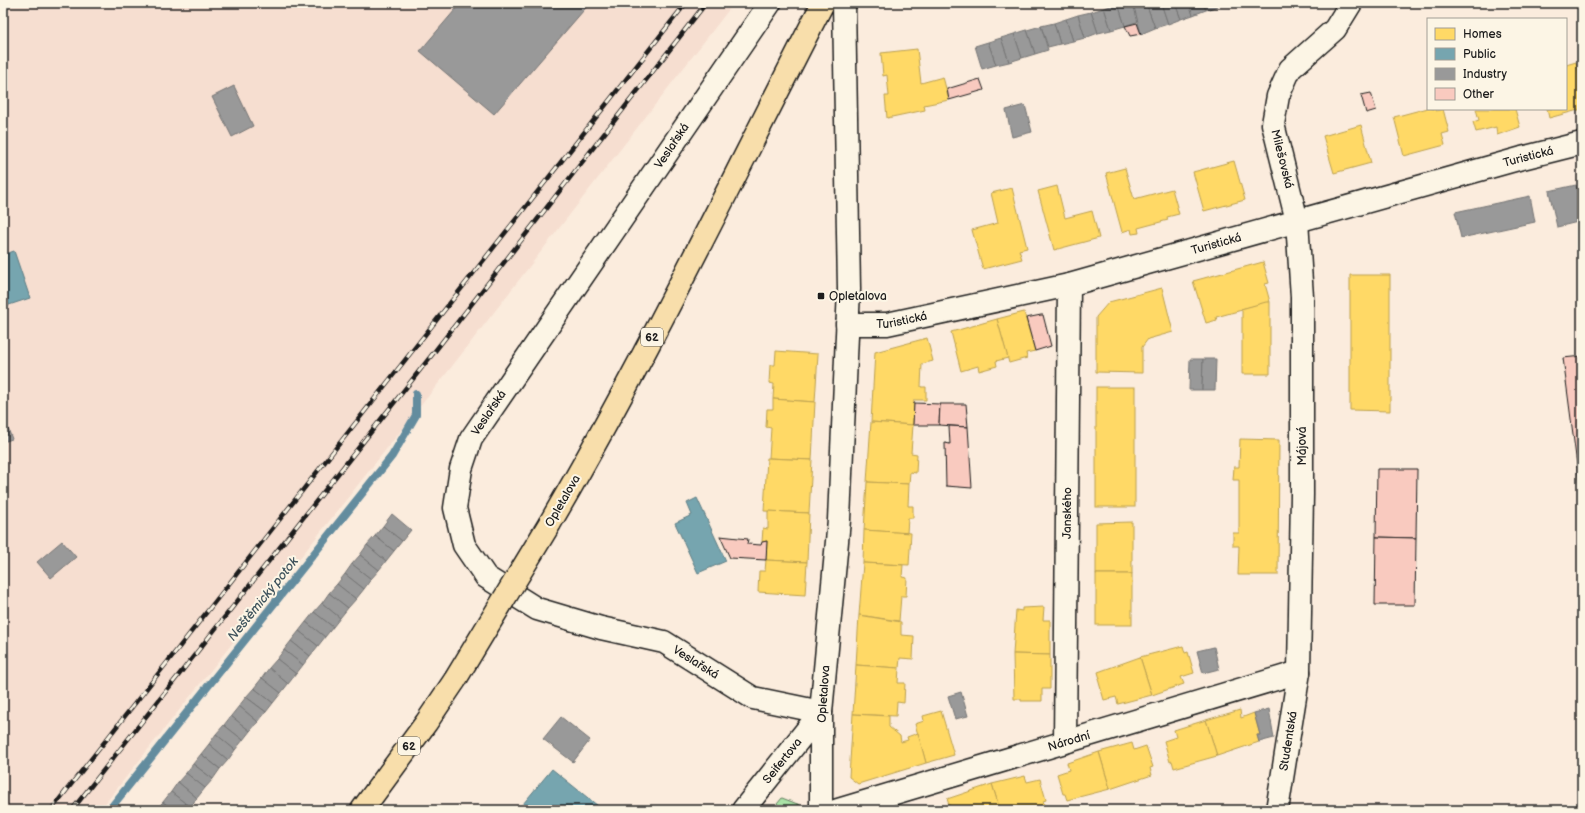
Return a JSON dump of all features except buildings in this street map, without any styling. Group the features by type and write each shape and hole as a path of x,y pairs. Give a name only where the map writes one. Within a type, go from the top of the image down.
{"main road":[{"name":"Opletalova","path":"362,810 426,723 455,680 586,463 823,3"}],"street":[{"name":"Veslařská","path":"770,3 471,439 460,469 456,508 464,545 486,577 537,609 601,628 664,642 753,698 821,712"},
{"name":"Opletalova","path":"821,810 821,712 839,520 849,289 844,3"},
{"name":"Milešovská","path":"1297,221 1273,124 1278,96 1290,69 1335,29 1351,3"},
{"name":"Turistická","path":"847,324 887,324 1069,285 1522,158 1582,143"},
{"name":"Májová","path":"1297,221 1302,297 1302,494 1299,672"},
{"name":"Janského","path":"1065,742 1069,285"},
{"name":"Národní","path":"838,810 1299,672"},
{"name":"Studentská","path":"1277,810 1299,672"},
{"name":"Seifertova","path":"743,810 821,712"}],"shaded area":[{"path":"3,3 734,3 453,365 100,810 3,810"}],"green space":[{"path":"782,798 800,805 799,810 772,810"}],"waterway":[{"name":"Neštěmický potok","path":"109,810 392,456 416,415 416,394"}],"railway":[{"path":"51,810 686,3"},
{"path":"72,810 435,351 706,3"}],"place":[{"name":"Opletalova","path":"821,296"}]}
